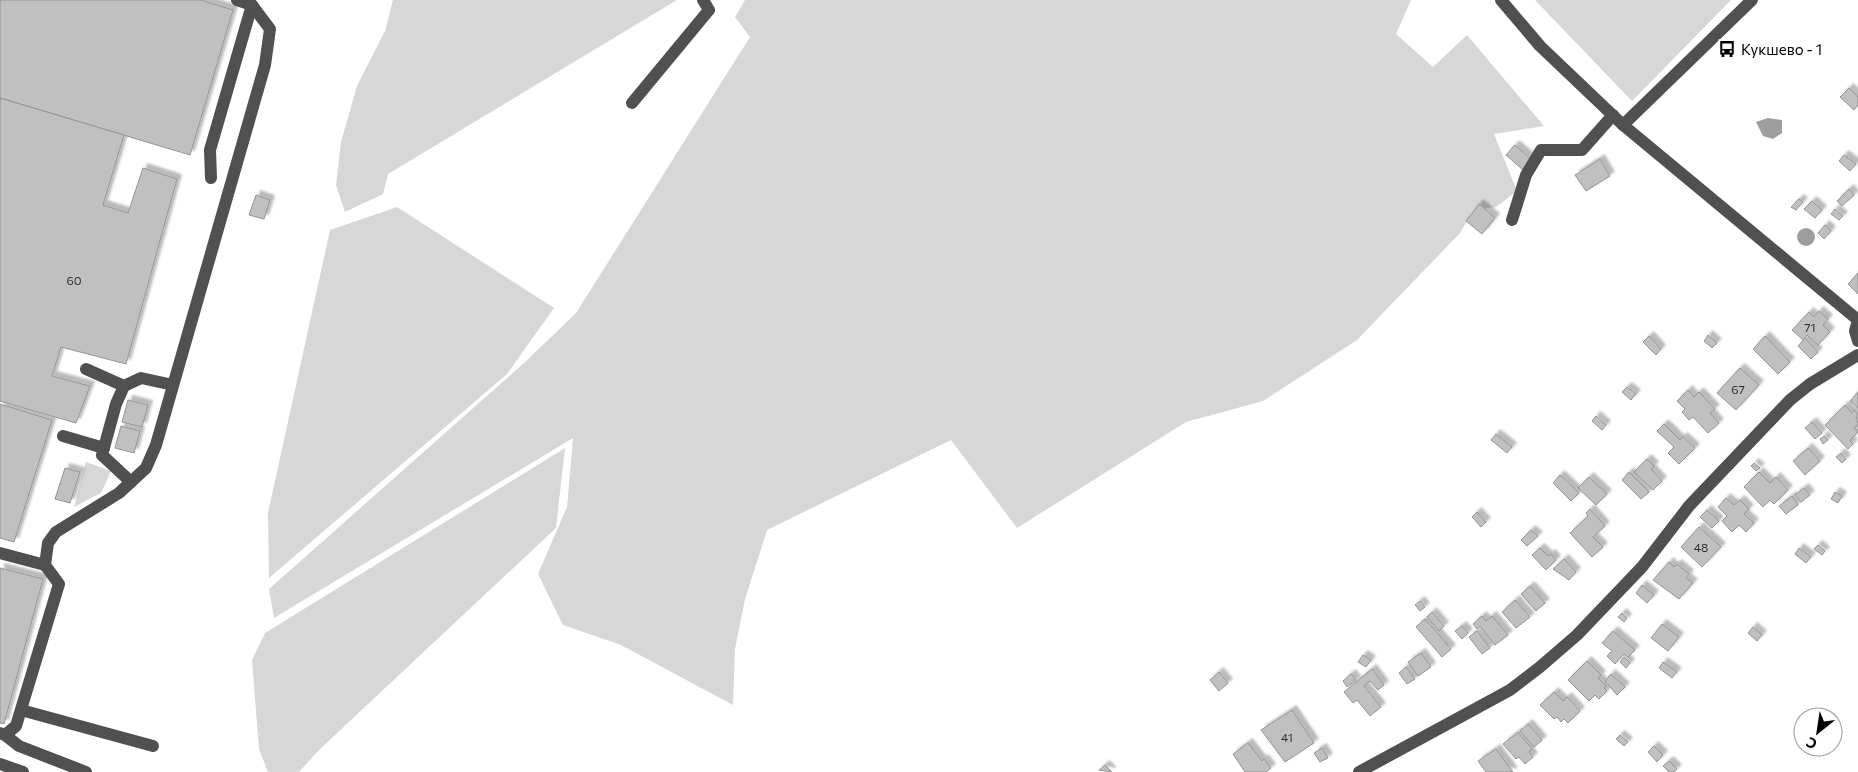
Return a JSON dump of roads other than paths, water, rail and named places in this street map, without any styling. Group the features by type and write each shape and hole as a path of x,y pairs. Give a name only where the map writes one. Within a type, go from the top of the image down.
{"street":[{"path":"45,565 48,542 56,532 119,493 146,468 156,445 266,66 270,29 252,4 238,0"},
{"path":"1501,0 1540,46 1623,125 1858,320 1855,331 1858,341"},
{"path":"1623,125 1752,0"},
{"path":"632,102 708,3"},
{"path":"211,178 210,150 252,4"},
{"path":"1512,220 1526,174 1541,150 1582,150 1613,115"},
{"path":"1358,772 1510,690 1540,667 1577,635 1642,567 1689,506 1790,400 1810,384 1858,355"},
{"path":"86,369 124,386"},
{"path":"131,482 102,455 116,404 124,386 141,378 173,385"},
{"path":"64,436 104,448"},
{"path":"0,552 45,565 59,584 16,726 2,734 19,746 86,772"},
{"path":"21,710 153,746"},
{"path":"0,764 23,772"}],"place":[{"name":"Кукшево - 1","path":"1727,49"}]}
